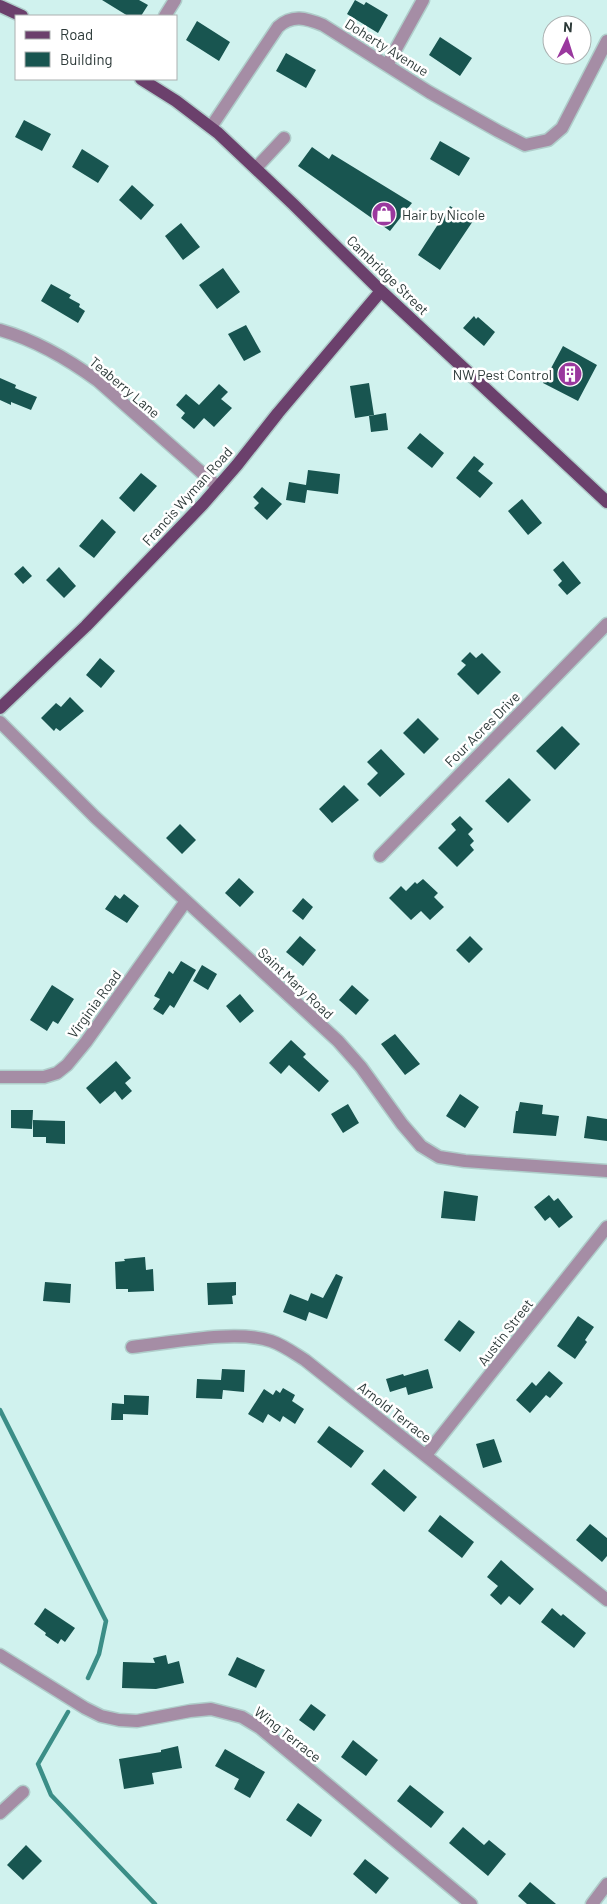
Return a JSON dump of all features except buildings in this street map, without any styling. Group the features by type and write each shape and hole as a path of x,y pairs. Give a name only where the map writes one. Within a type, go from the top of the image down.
{"main road":[{"path":"0,6 20,15"},
{"name":"Cambridge Street","path":"142,80 211,127 607,502"},
{"name":"Francis Wyman Road","path":"0,708 121,592 218,487 278,412 381,290"}],"street":[{"path":"166,15 175,0"},
{"path":"387,65 423,0"},
{"name":"Doherty Avenue","path":"211,127 278,27 285,20 293,18 307,19 323,25 429,92 525,145 548,140 562,128 607,41"},
{"path":"256,168 284,138"},
{"name":"Teaberry Lane","path":"0,330 31,341 80,368 98,381 218,487"},
{"name":"Four Acres Drive","path":"380,856 607,624"},
{"name":"Saint Mary Road","path":"0,722 95,817 352,1056 402,1124 427,1151 459,1161 607,1171"},
{"name":"Virginia Road","path":"0,1077 44,1077 57,1073 67,1065 86,1042 186,901"},
{"name":"Austin Street","path":"426,1456 607,1227"},
{"name":"Arnold Terrace","path":"132,1347 234,1336 251,1336 270,1340 304,1360 607,1600"},
{"name":"Wing Terrace","path":"0,1655 85,1708 110,1719 137,1721 200,1709 222,1710 242,1717 260,1728 471,1904"},
{"path":"0,1814 23,1792"},
{"path":"592,1904 607,1884"}],"waterway":[{"path":"0,1410 106,1621 99,1654 88,1678"},
{"path":"68,1712 38,1764 51,1795 155,1904"}],"place":[{"name":"Hair by Nicole","path":"384,214"},
{"name":"NW Pest Control","path":"570,374"}]}
